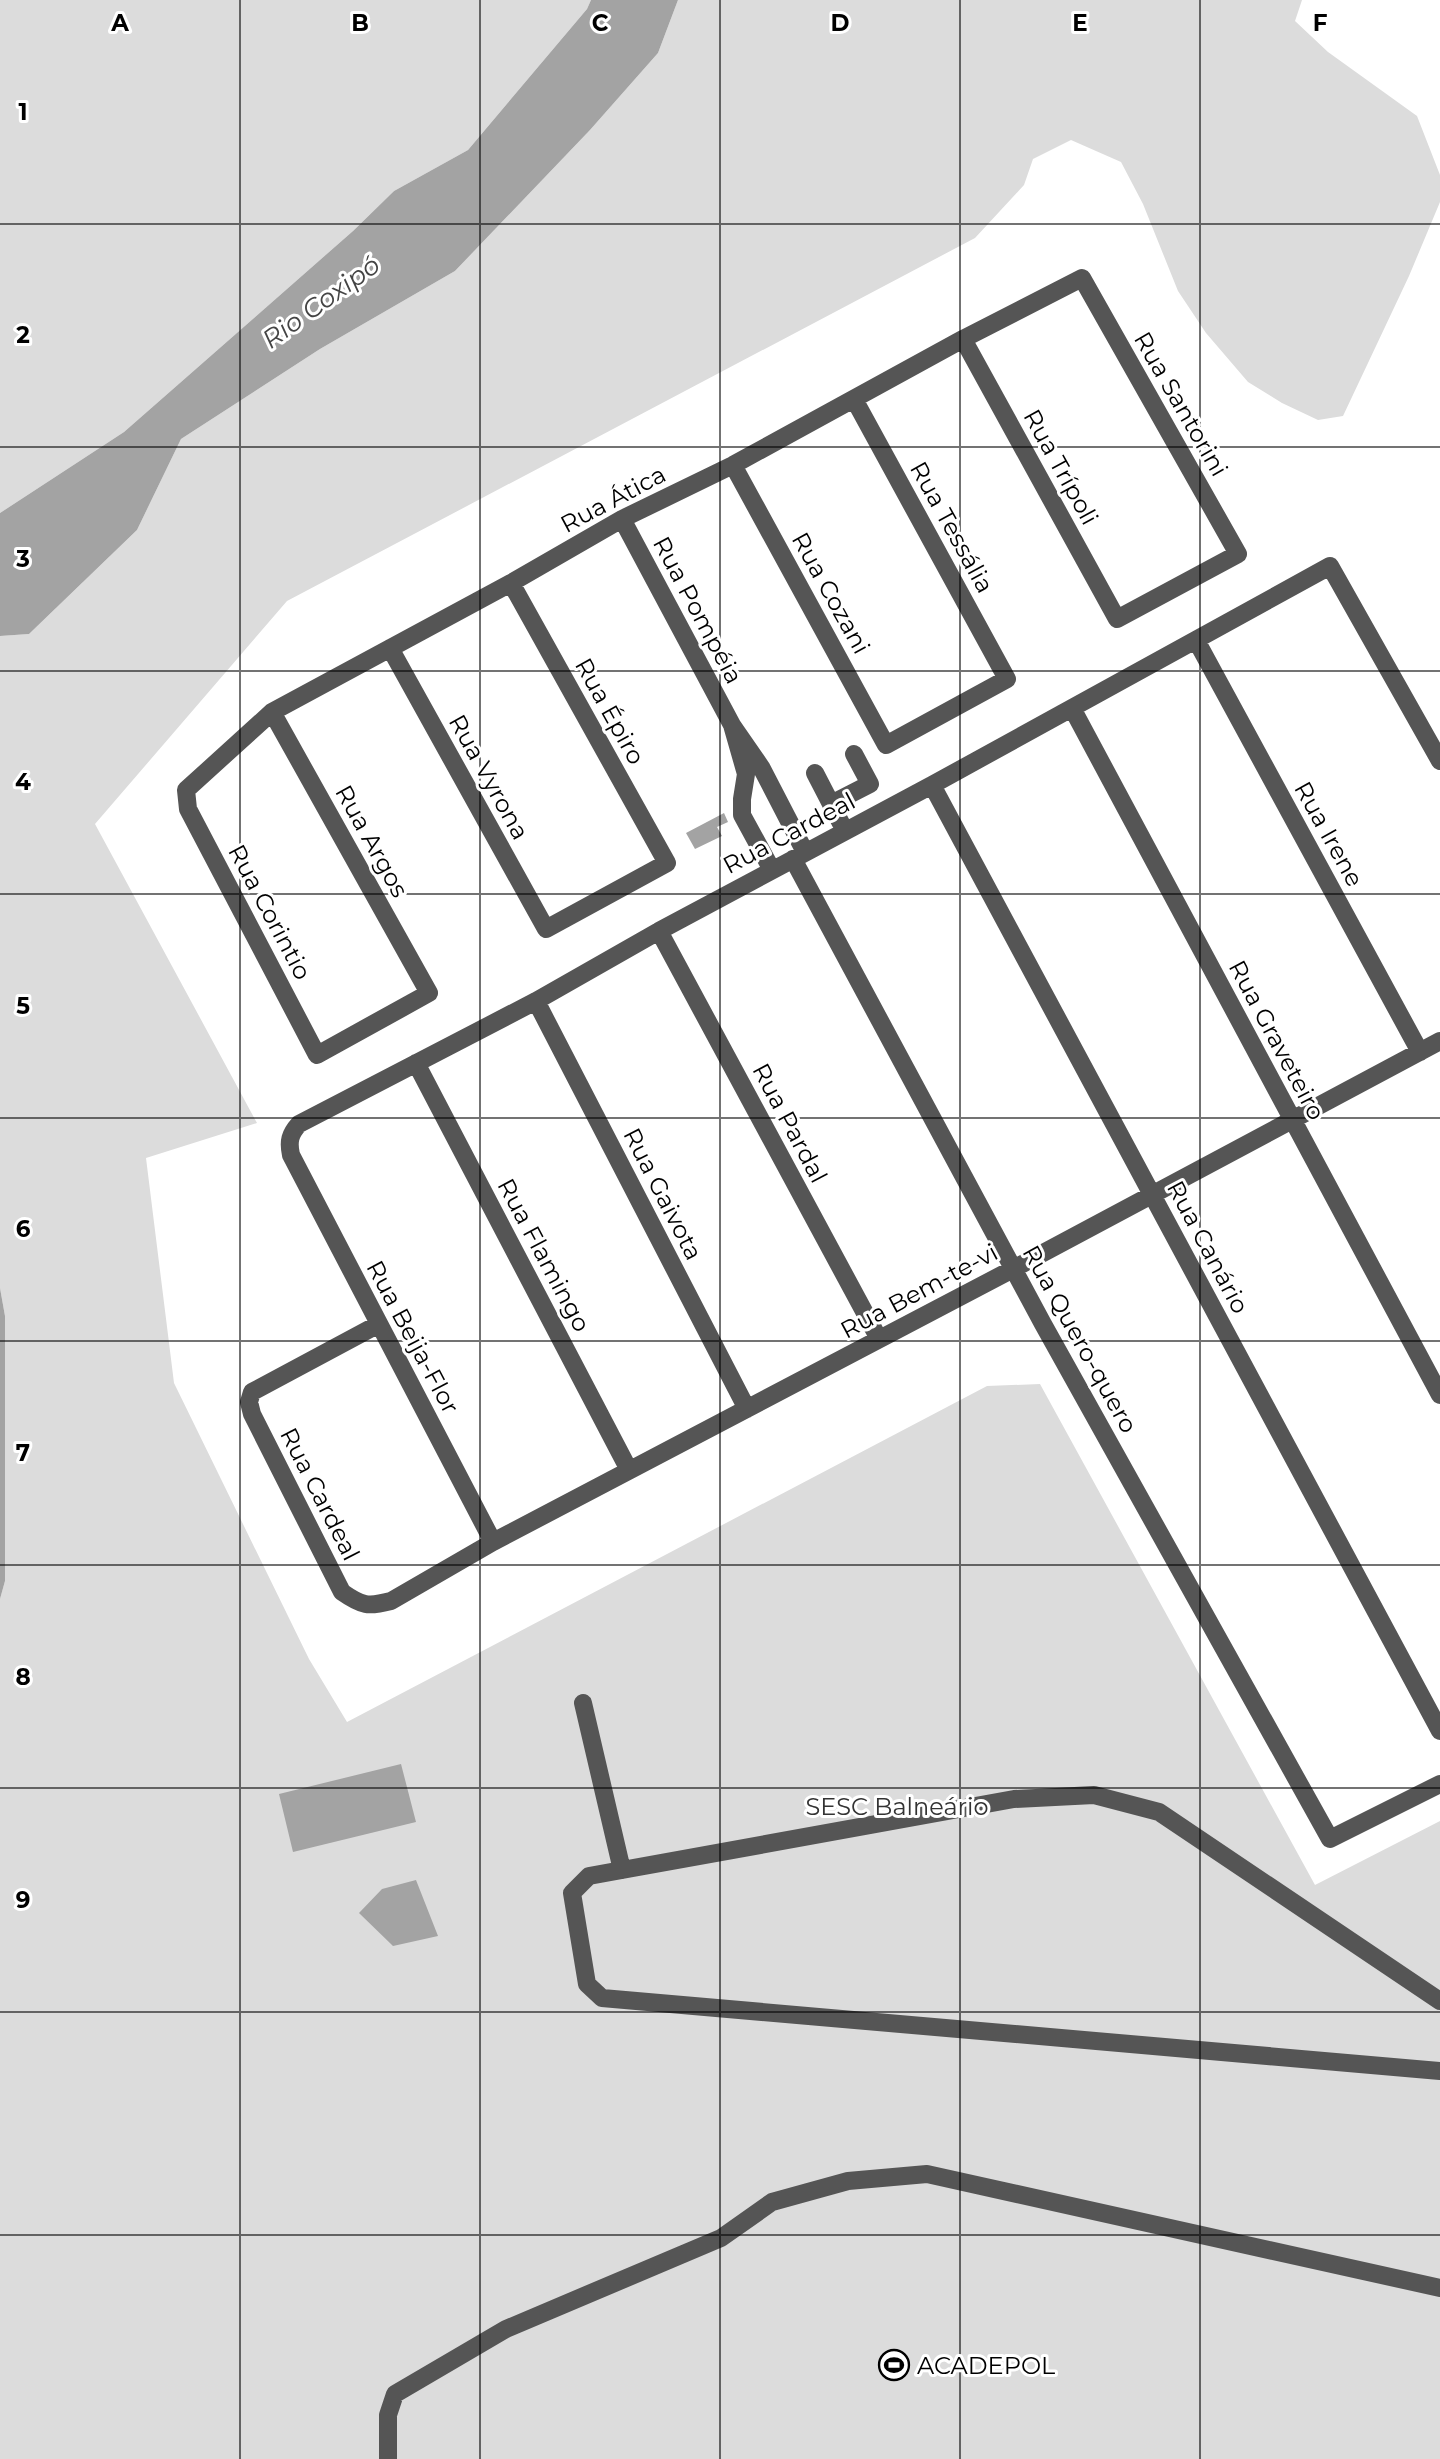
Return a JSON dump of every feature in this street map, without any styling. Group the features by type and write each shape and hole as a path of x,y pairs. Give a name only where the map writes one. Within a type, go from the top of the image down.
{"street":[{"name":"Rua Ática","path":"186,790 272,712 511,583 622,519 733,465 1082,278"},
{"name":"Rua Santorini","path":"1082,278 1238,554 1117,619"},
{"name":"Rua Trípoli","path":"963,340 1117,619"},
{"name":"Rua Tessália","path":"854,399 1007,678 886,744"},
{"name":"Rua Cozani","path":"733,465 886,744"},
{"name":"Rua Pompéia","path":"622,519 732,725 763,772 769,801 794,858"},
{"name":"Rua Cardeal","path":"290,1155 290,1134 299,1124 536,1001 659,931 932,785 1330,566 1440,761"},
{"name":"Rua Épiro","path":"511,583 667,863 546,929"},
{"name":"Rua Irene","path":"1196,640 1420,1052"},
{"name":"Rua Vyrona","path":"390,648 546,929"},
{"name":"Rua Graveteiro","path":"1072,708 1440,1395"},
{"name":"Rua Argos","path":"272,712 429,993 317,1055"},
{"name":"Rua Pompéia","path":"732,725 746,774 742,793 743,817 794,858"},
{"path":"831,804 870,784 853,754"},
{"path":"815,774 845,831"},
{"name":"Rua Canário","path":"932,785 1440,1731"},
{"name":"Rua Corintio","path":"186,790 188,808 317,1055"},
{"name":"Rua Quero-quero","path":"794,858 1013,1269 1330,1839 1440,1784"},
{"name":"Rua Pardal","path":"659,931 879,1339"},
{"name":"Rua Gaivota","path":"536,1001 747,1409"},
{"name":"Rua Bem-te-vi","path":"493,1542 1440,1041"},
{"name":"Rua Flamingo","path":"416,1063 629,1470"},
{"name":"Rua Beija-Flor","path":"290,1155 493,1542"},
{"name":"Rua Cardeal","path":"379,1324 252,1392 249,1402 251,1414 342,1592 358,1603 373,1606 391,1601 493,1542"},
{"path":"583,1703 622,1870"},
{"path":"1440,2001 1159,1812 1094,1795 1014,1799 589,1876 572,1893 587,1984 602,1998 1440,2071"},
{"path":"388,2459 388,2415 395,2394 506,2329 721,2238 772,2202 848,2180 927,2174 1440,2288"}],"green space":[{"path":"0,0 591,0 587,9 468,150 394,191 353,231 124,432 0,513"},
{"name":"SESC Balneário","path":"678,0 1302,0 1295,21 1328,52 1417,116 1440,175 1440,202 1409,276 1343,416 1318,420 1282,403 1248,382 1206,333 1178,291 1143,204 1121,162 1071,140 1033,159 1024,185 975,238 287,601 95,824 257,1123 146,1158 174,1383 309,1659 347,1722 987,1386 1040,1384 1315,1885 1440,1821 1440,2459 0,2459 0,1599 5,1581 5,1316 0,1288 0,636 29,634 137,530 181,439 320,349 455,271 590,130 658,53"}],"water":[{"name":"Rio Coxipó","path":"591,0 678,0 658,53 590,130 455,271 320,349 181,439 137,530 29,634 0,636 0,513 124,432 353,231 394,191 468,150 587,9"},
{"path":"724,813 728,822 717,827 722,836 695,849 686,833"},
{"path":"0,1288 5,1316 5,1581 0,1599"},
{"path":"401,1764 416,1822 293,1852 279,1794"},
{"path":"416,1880 438,1936 393,1946 359,1913 382,1889"}],"place":[{"name":"ACADEPOL","path":"894,2365"}]}
